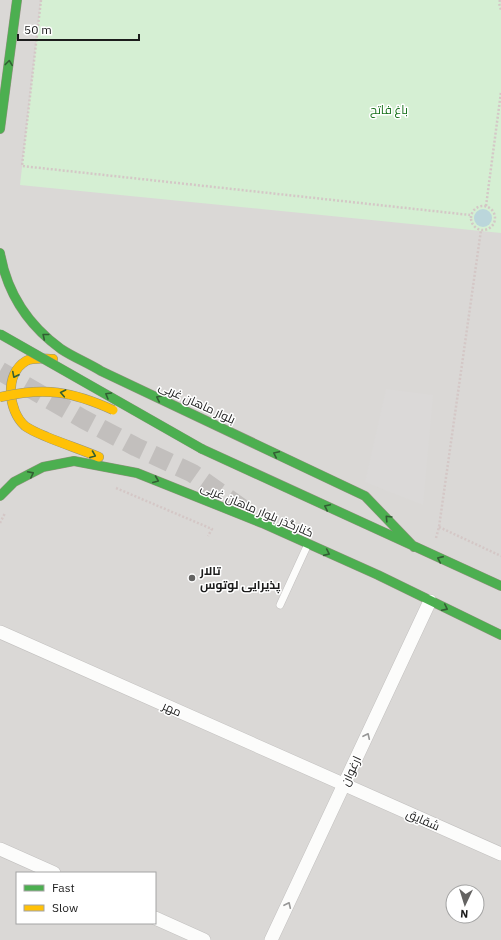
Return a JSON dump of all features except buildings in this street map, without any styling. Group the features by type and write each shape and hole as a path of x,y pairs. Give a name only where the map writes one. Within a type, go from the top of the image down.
{"main road":[{"path":"0,129 17,0"},
{"name":"بلوار ماهان غربی","path":"0,253 2,265 10,288 23,310 38,330 61,348 101,370 365,496 388,518 414,547"},
{"path":"0,334 202,449"},
{"path":"101,370 61,360 37,358 25,362 18,370 12,382 12,403 16,415 24,426 40,434 136,472"},
{"path":"0,397 20,392 60,392 96,402 202,449"},
{"name":"بلوار ماهان غربی","path":"202,449 501,586"},
{"name":"کنارگذر بلوار ماهان غربی","path":"0,496 14,482 43,467 74,461 136,472 262,523 378,575 501,635"},
{"path":"482,627 501,632"}],"street":[{"name":"ارغوان","path":"271,940 430,601"},
{"name":"مهر","path":"0,632 344,785"},
{"name":"شقایق","path":"344,785 501,854"},
{"path":"0,849 52,872"},
{"path":"156,918 204,940"}],"lane":[{"path":"280,604 308,544"}],"path":[{"path":"41,0 22,166 470,215"},
{"path":"500,0 499,4 501,10"},
{"path":"486,206 501,92"},
{"path":"478,206 486,206 493,211 495,218 494,222 489,229 477,229 471,223 470,215 478,206"},
{"path":"495,218 501,219"},
{"path":"432,555 440,527 481,230"},
{"path":"112,486 212,529 208,536"},
{"path":"0,523 7,508"},
{"path":"440,527 501,556"}],"shaded area":[{"path":"0,0 501,0 501,940 0,940"},
{"path":"386,389 433,395 423,505 365,482"}],"green space":[{"name":"باغ فاتح","path":"41,0 501,0 501,233 20,185"}],"water":[{"path":"483,209 489,212 492,218 489,224 483,227 477,224 474,218 477,212"}],"tunnel":[{"path":"0,371 83,419 136,447 192,473 250,514"}],"traffic: fast":[{"path":"0,129 17,0"},
{"path":"0,253 8,282 21,307 39,330 61,349 101,371 365,496 414,547"},
{"path":"0,334 202,449"},
{"path":"202,449 501,586"},
{"path":"0,496 14,482 43,467 74,461 137,473 262,523 378,575 501,635"}],"traffic: slow":[{"path":"53,359 32,359 26,361 19,367 14,375 11,393 15,411 25,426 39,434 99,457"},
{"path":"0,397 31,392 58,393 84,399 113,410"}],"place":[{"name":"تالار پذیرایی لوتوس","path":"192,578"}]}
